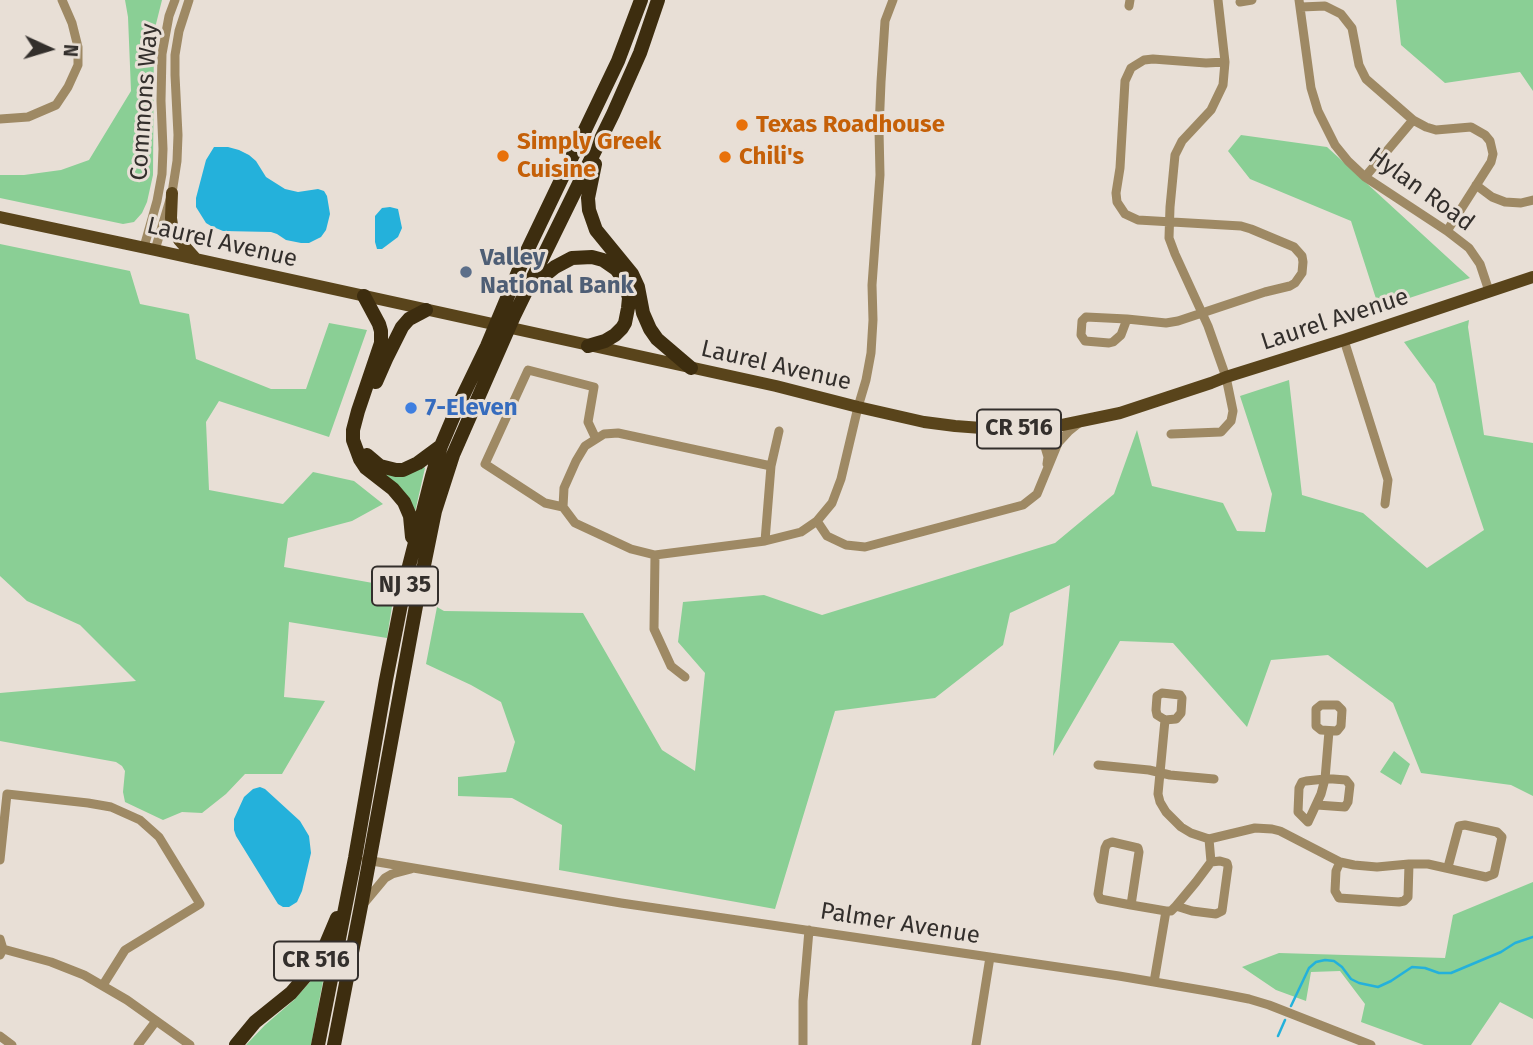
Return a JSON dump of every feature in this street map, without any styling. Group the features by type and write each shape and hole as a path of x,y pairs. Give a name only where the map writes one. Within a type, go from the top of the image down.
{"highway":[{"name":"NJ 35","path":"318,1045 348,891 362,859 435,512 526,253 618,61 642,0"},
{"name":"NJ 35","path":"334,1045 361,906 362,859 385,681 423,507 458,406 502,327 523,299 613,114 640,53 658,0"},
{"path":"613,114 597,155 589,191 589,210 601,237 632,274 650,329 657,339 691,368"},
{"path":"523,299 537,280 572,258 592,257 612,265 620,273 627,289 627,315 622,328 615,335 588,346"},
{"path":"364,296 379,324 381,343 358,411 353,440 359,459 366,468 393,489 404,502 412,527 412,553"},
{"path":"426,310 408,320 397,336 374,388 363,422 361,442 372,461 396,470 410,468 442,446"},
{"name":"CR 516","path":"236,1045 255,1022 291,993 310,971 326,944 348,891"}],"main road":[{"path":"172,193 172,225 179,240 196,259"},
{"name":"Laurel Avenue","path":"0,218 149,248 776,386 924,422 995,429 1081,422 1120,413 1533,277"}],"street":[{"path":"0,119 28,117 55,105 68,87 78,65 78,47 62,0"},
{"name":"Commons Way","path":"149,248 162,174 162,54 175,0"},
{"name":"Commons Way","path":"149,248 172,193 178,148 175,55 178,31 189,0"},
{"path":"771,466 618,433 604,434 585,446 576,461 564,488 563,507 575,523 631,549 655,555 765,541 801,532 817,521 832,503 841,480 866,380 873,336 872,285 880,175 880,93 885,21 893,0"},
{"path":"1171,434 1221,432 1231,421 1233,411 1226,377 1203,313 1170,241 1175,155 1182,141 1206,117 1223,85 1226,62 1218,0"},
{"path":"1240,2 1252,0"},
{"path":"1300,4 1325,6 1342,14 1352,28 1359,65 1366,79 1412,120 1436,130 1471,127 1490,141 1493,154 1488,169 1447,231"},
{"name":"Hylan Road","path":"1300,4 1311,88 1318,111 1335,145 1365,177 1463,243 1477,259 1489,291"},
{"path":"1126,320 1121,335 1113,342 1085,341 1082,338 1082,321 1086,317 1172,322 1295,283 1303,273 1302,256 1294,247 1251,229 1241,226 1146,221 1130,217 1117,202 1125,81 1131,68 1144,60 1226,62"},
{"path":"1365,177 1412,120"},
{"path":"1476,185 1492,197 1505,202 1521,203 1533,200"},
{"path":"1344,340 1388,480 1385,504"},
{"path":"563,507 545,503 485,464 528,370 594,387 588,422 596,439"},
{"path":"817,521 827,536 846,545 865,547 1023,505 1037,494 1058,443 1081,422"},
{"path":"1039,427 1048,457 1046,476"},
{"path":"765,541 771,466 779,431"},
{"path":"655,555 654,629 671,666 685,677"},
{"path":"1180,695 1183,702 1180,715 1176,719 1165,720 1156,713 1157,696 1180,695"},
{"path":"1165,720 1158,794 1166,812 1191,833 1209,839 1255,828 1272,829 1340,862 1377,867 1428,864 1486,877 1496,870 1503,837 1497,832 1462,825 1456,831 1448,867"},
{"path":"1317,806 1348,805 1348,782 1325,779 1306,781 1300,784 1298,812 1308,822 1317,806 1325,779 1329,732"},
{"path":"1098,765 1214,779"},
{"path":"0,860 7,794 111,807 135,817 159,837 200,904 125,950 103,985"},
{"path":"1154,982 1171,908 1196,882 1210,862 1209,839"},
{"path":"1131,905 1138,848 1112,842 1107,844 1098,894 1100,899 1131,905 1216,914 1222,911 1228,867 1227,863 1220,861 1210,862"},
{"name":"Palmer Avenue","path":"362,859 621,903 1154,982 1249,999 1371,1045"},
{"path":"1340,862 1336,871 1335,891 1339,898 1399,902 1408,897 1409,864"},
{"name":"Palmer Avenue","path":"361,906 385,878 416,868"},
{"path":"803,1045 803,1001 809,930"},
{"path":"1,948 51,961 103,985 190,1045"},
{"path":"976,1045 990,957"},
{"path":"138,1045 156,1021"},
{"path":"0,1037 12,1045"}],"green space":[{"path":"125,0 162,0 154,32 153,175 142,213 134,222 123,224 0,198 0,175 61,170 89,160 131,91"},
{"path":"1396,0 1533,0 1533,91 1520,72 1445,83 1401,45"},
{"path":"1241,135 1327,147 1470,278 1379,308 1351,221 1250,179 1228,151"},
{"path":"0,244 130,271 140,304 189,314 196,359 271,389 306,389 329,323 367,330 329,437 219,401 206,422 209,490 283,504 313,472 354,481 383,504 352,521 288,538 284,567 395,587 387,638 289,622 284,697 325,701 282,774 245,774 202,813 182,812 163,820 125,802 125,771 116,762 0,741 0,693 136,681 80,625 27,601 0,576"},
{"path":"1469,320 1484,435 1533,443 1533,796 1511,785 1421,773 1393,703 1328,655 1271,660 1247,727 1173,643 1120,641 1053,756 1070,585 1010,613 1003,645 935,698 835,711 775,909 559,870 562,825 512,798 458,796 458,777 506,772 515,742 501,702 426,664 437,607 444,611 583,613 662,750 695,771 705,673 678,642 683,602 764,595 822,615 1055,543 1114,494 1137,430 1152,486 1223,503 1237,531 1265,532 1272,494 1240,396 1289,380 1302,495 1363,513 1427,568 1484,530 1435,384 1404,342"},
{"path":"425,468 415,512 379,471"},
{"path":"1394,751 1410,764 1401,785 1380,772"},
{"path":"1533,882 1533,1019 1500,1002 1471,1045 1424,1045 1361,1022 1365,1004 1340,971 1311,972 1306,1001 1276,990 1242,967 1279,953 1445,958 1453,915"},
{"path":"323,963 326,965 311,1045 246,1045 294,1000"}],"water":[{"path":"214,147 228,147 249,155 266,177 285,189 298,192 318,189 324,191 330,214 326,230 321,237 309,243 301,243 286,240 271,232 223,231 206,223 196,207 196,198 206,160"},
{"path":"382,208 398,209 402,228 398,237 382,249 377,249 375,216"},
{"path":"260,787 300,821 309,836 311,853 302,891 297,902 289,907 278,904 234,830 234,819 244,797"}],"waterway":[{"path":"1291,1006 1309,968 1316,962 1334,961 1351,979 1378,987 1412,967 1451,973 1533,937"},
{"path":"1278,1036 1285,1020"}],"place":[{"name":"Texas Roadhouse","path":"742,125"},
{"name":"Simply Greek Cuisine","path":"503,156"},
{"name":"Chili's","path":"725,157"},
{"name":"Valley National Bank","path":"466,272"},
{"name":"7-Eleven","path":"411,408"}]}
